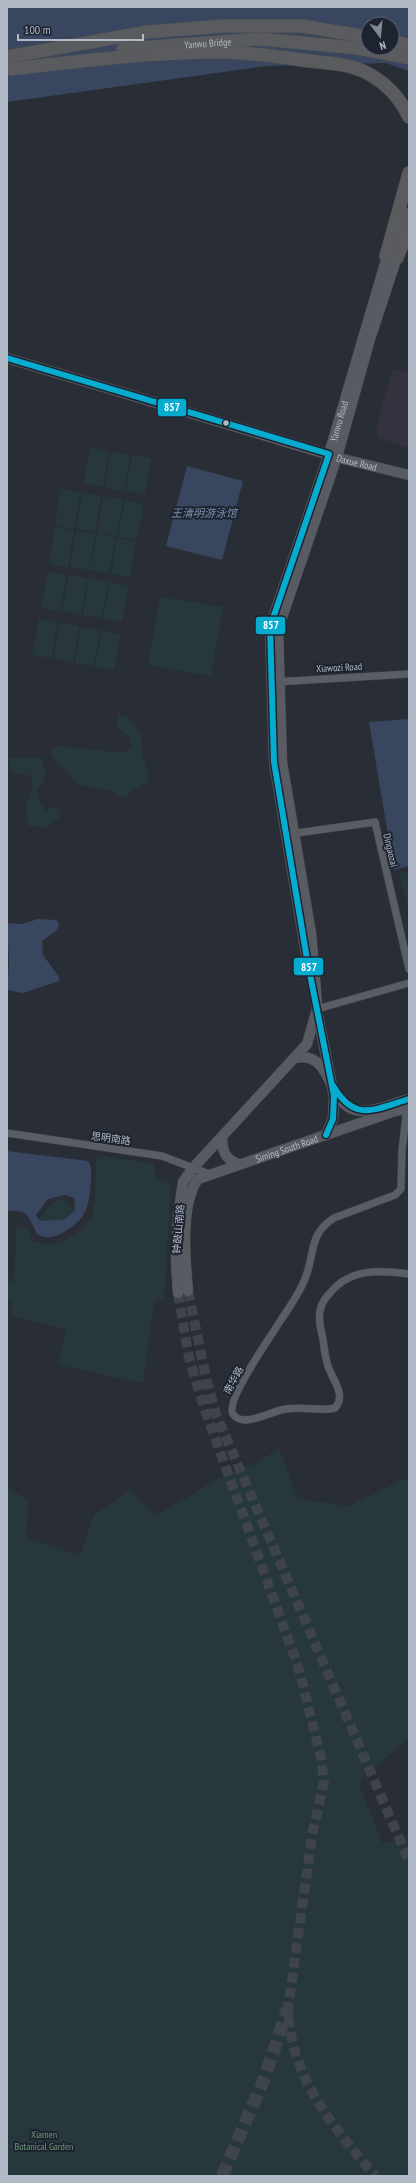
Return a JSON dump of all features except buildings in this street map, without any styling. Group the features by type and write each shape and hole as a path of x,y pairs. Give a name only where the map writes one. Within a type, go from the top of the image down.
{"highway":[{"name":"Yanwu Bridge","path":"9,65 147,32 223,26 302,26 360,36"},
{"path":"302,26 360,30"},
{"name":"Yanwu Bridge","path":"9,65 135,47 260,39 357,48 409,58"},
{"path":"9,65 131,56 223,52 298,59 346,66 368,73 385,84 402,102 409,117"},
{"path":"392,257 409,173"},
{"path":"392,257 409,227"}],"main road":[{"name":"Yanwu Road","path":"326,1135 334,1112 332,1084 317,1009 290,834 274,762 275,682 270,627 333,456 370,339 409,189"},
{"name":"Yanwu Road","path":"392,257 409,213"},
{"name":"Daxue Road","path":"7,358 333,456 409,475"},
{"name":"钟鼓山南路","path":"178,1293 176,1261 178,1217 183,1182 193,1168 307,1044 317,1009"},
{"path":"295,1058 302,1057 314,1060 325,1072 343,1103 355,1110 363,1111 408,1105"},
{"name":"Siming South Road","path":"209,1174 326,1135 408,1105"},
{"path":"222,1137 222,1147 225,1155 232,1161 240,1164"},
{"name":"钟鼓山南路","path":"188,1291 186,1267 189,1200 192,1187 198,1179 209,1174"}],"street":[{"name":"Xiawozi Road","path":"275,682 409,674"},
{"name":"Dingaozai","path":"290,834 375,822 409,969"},
{"path":"317,1009 409,983"},
{"name":"南华路","path":"408,1105 402,1150 401,1188 395,1195 334,1218 325,1224 316,1236 306,1276 232,1401 231,1407 233,1413 239,1419 248,1420 299,1407 335,1408 340,1398 339,1390 327,1364 320,1322 320,1311 325,1298 333,1288 352,1275 390,1271 409,1274"},
{"name":"思明南路","path":"7,1133 162,1156 209,1174"}],"shaded area":[{"path":"393,369 409,372 409,448 379,438 377,432 378,420"}],"green space":[{"path":"90,447 109,451 103,487 84,483"},
{"path":"111,451 130,455 124,491 105,488"},
{"path":"132,455 151,458 145,494 126,491"},
{"path":"61,489 80,493 74,529 55,526"},
{"path":"82,493 101,496 95,532 76,529"},
{"path":"104,496 123,500 117,536 97,533"},
{"path":"125,500 144,504 137,540 118,537"},
{"path":"55,527 74,530 68,567 49,563"},
{"path":"76,531 95,534 89,570 70,567"},
{"path":"97,534 116,537 109,574 90,570"},
{"path":"117,538 136,541 130,577 111,574"},
{"path":"48,571 67,575 60,611 41,608"},
{"path":"69,575 88,578 81,614 62,611"},
{"path":"89,578 108,582 102,618 83,615"},
{"path":"110,582 129,586 122,622 103,619"},
{"path":"160,597 223,607 211,676 148,665"},
{"path":"39,619 58,622 51,658 32,655"},
{"path":"60,623 79,626 73,662 54,659"},
{"path":"81,627 100,630 94,666 75,663"},
{"path":"102,631 121,634 114,670 95,667"},
{"path":"117,713 128,717 141,734 142,756 149,774 148,782 133,789 125,798 113,792 78,784 52,756 52,752 56,746 124,753 132,747 129,736 117,728"},
{"path":"18,757 41,758 45,778 37,790 40,803 46,811 52,807 61,811 58,819 47,828 28,826 26,806 32,791 32,776 10,772 9,759"},
{"path":"409,871 409,902 407,902 399,874"},
{"path":"97,1155 154,1164 155,1178 171,1185 164,1299 154,1300 143,1383 58,1365 66,1329 12,1316 11,1302 7,1299 7,1281 14,1282 17,1227 28,1227 33,1241 46,1245 60,1243 81,1231 91,1218 94,1210"},
{"path":"58,1200 66,1201 75,1211 63,1220 39,1220 49,1206"},
{"name":"Xiamen Botanical Garden","path":"279,1448 298,1499 348,1506 409,1477 409,1737 358,1783 383,1844 409,1835 409,2176 7,2176 7,1488 29,1500 26,1538 80,1556 94,1515 131,1490 155,1516 223,1476 259,1462"}],"water":[{"path":"7,7 409,7 409,71 386,63 266,66 7,102"},
{"name":"王清明游泳馆","path":"187,466 243,481 222,560 166,546"},
{"path":"409,719 409,866 394,870 369,722"},
{"path":"38,919 57,920 59,925 57,930 42,941 43,955 59,977 59,981 23,993 7,990 9,964 7,923 22,924"},
{"path":"7,1151 88,1161 91,1169 91,1178 88,1205 81,1218 69,1229 54,1236 43,1237 37,1234 27,1215 14,1210 7,1211","holes":["65,1195 74,1198 75,1211 63,1220 39,1220 36,1215 48,1199"]}],"tunnel":[{"path":"188,1291 207,1382 216,1414 409,1861"},
{"path":"178,1293 189,1358 205,1410 299,1669 321,1758 324,1781 312,1836 288,2008 291,2034 297,2057 316,2100 329,2119 375,2176"},
{"path":"222,2176 263,2082 288,2008"}],"transit line":[{"name":"857","path":"7,358 329,454 270,627 274,762 307,959 334,1096 333,1119 326,1135"},
{"name":"857","path":"332,1084 340,1096 348,1104 357,1109 375,1109 409,1099"}]}
